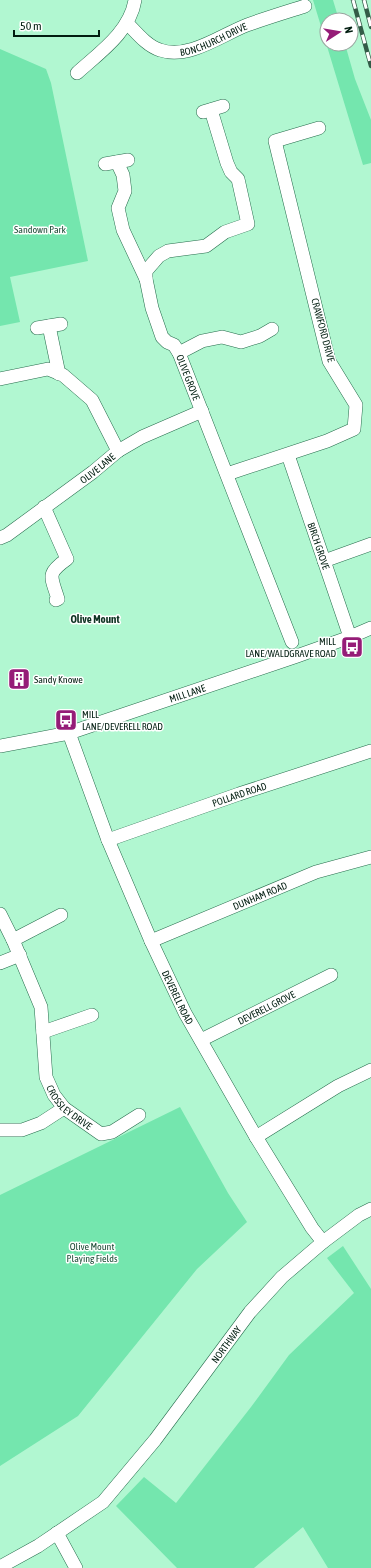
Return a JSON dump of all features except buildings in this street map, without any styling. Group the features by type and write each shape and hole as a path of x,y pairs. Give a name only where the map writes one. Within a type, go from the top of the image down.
{"street":[{"path":"77,73 127,24 135,0"},
{"name":"BONCHURCH DRIVE","path":"127,24 154,48 167,52 178,53 192,50 246,26 306,6"},
{"path":"146,279 146,271 158,256 168,251 206,246 225,232 248,224 238,178 231,172 227,163 212,109"},
{"name":"CRAWFORD DRIVE","path":"227,474 288,455 327,441 354,429 356,405 329,361 275,141 319,128"},
{"name":"OLIVE GROVE","path":"117,162 123,175 125,191 118,208 123,230 146,279 152,308 162,337 167,342 174,344 179,354 292,642"},
{"path":"49,326 59,374"},
{"path":"179,354 202,341 222,337 241,342 260,336 272,330"},
{"path":"0,379 48,369 59,374 92,400 118,451"},
{"name":"OLIVE LANE","path":"0,538 7,535 93,472 118,451 142,437 202,411"},
{"name":"BIRCH GROVE","path":"288,455 350,637"},
{"path":"44,507 67,559 53,570 51,577 58,599 56,600"},
{"path":"324,561 371,544"},
{"name":"MILL LANE","path":"0,746 69,734 350,637 371,628"},
{"name":"DEVERELL ROAD","path":"69,734 108,840 151,941 185,1013 256,1138 312,1228 323,1242"},
{"name":"POLLARD ROAD","path":"108,840 239,794 371,751"},
{"name":"DUNHAM ROAD","path":"151,941 316,872 371,857"},
{"name":"CROSSLEY DRIVE","path":"0,914 20,955 42,1007 46,1077 54,1095 64,1108 101,1134 112,1132 124,1118 139,1115"},
{"path":"13,940 61,915"},
{"path":"0,963 20,955"},
{"name":"DEVERELL GROVE","path":"201,1040 331,975"},
{"path":"43,1032 92,1014"},
{"path":"256,1138 338,1086 371,1070"},
{"path":"0,1130 22,1130 40,1123 64,1108"},
{"name":"NORTHWAY","path":"0,1567 38,1546 103,1502 155,1440 250,1312 282,1277 323,1242 359,1215 371,1209"},
{"path":"57,1533 76,1568"}],"green space":[{"path":"313,0 333,0 337,12 319,12 319,20"},
{"name":"Sandown Park","path":"0,49 46,69 51,83 88,261 10,277 20,322 0,326"},
{"path":"329,52 347,52 355,79 371,120 371,163 363,165"},
{"name":"Olive Mount Playing Fields","path":"180,1107 228,1193 247,1222 197,1269 78,1416 0,1466 0,1195"},
{"path":"343,1246 371,1289 371,1568 328,1568 303,1527 254,1568 177,1568 116,1506 144,1477 176,1503 251,1407 289,1355 354,1293 327,1258"}],"railway":[{"path":"353,0 371,66"},
{"path":"364,0 371,27"}],"place":[{"name":"MILL LANE/WALDGRAVE ROAD","path":"352,647"},
{"name":"Sandy Knowe","path":"19,679"},
{"name":"MILL LANE/DEVERELL ROAD","path":"66,720"}],"district":[{"name":"Olive Mount","path":"95,619"}]}
